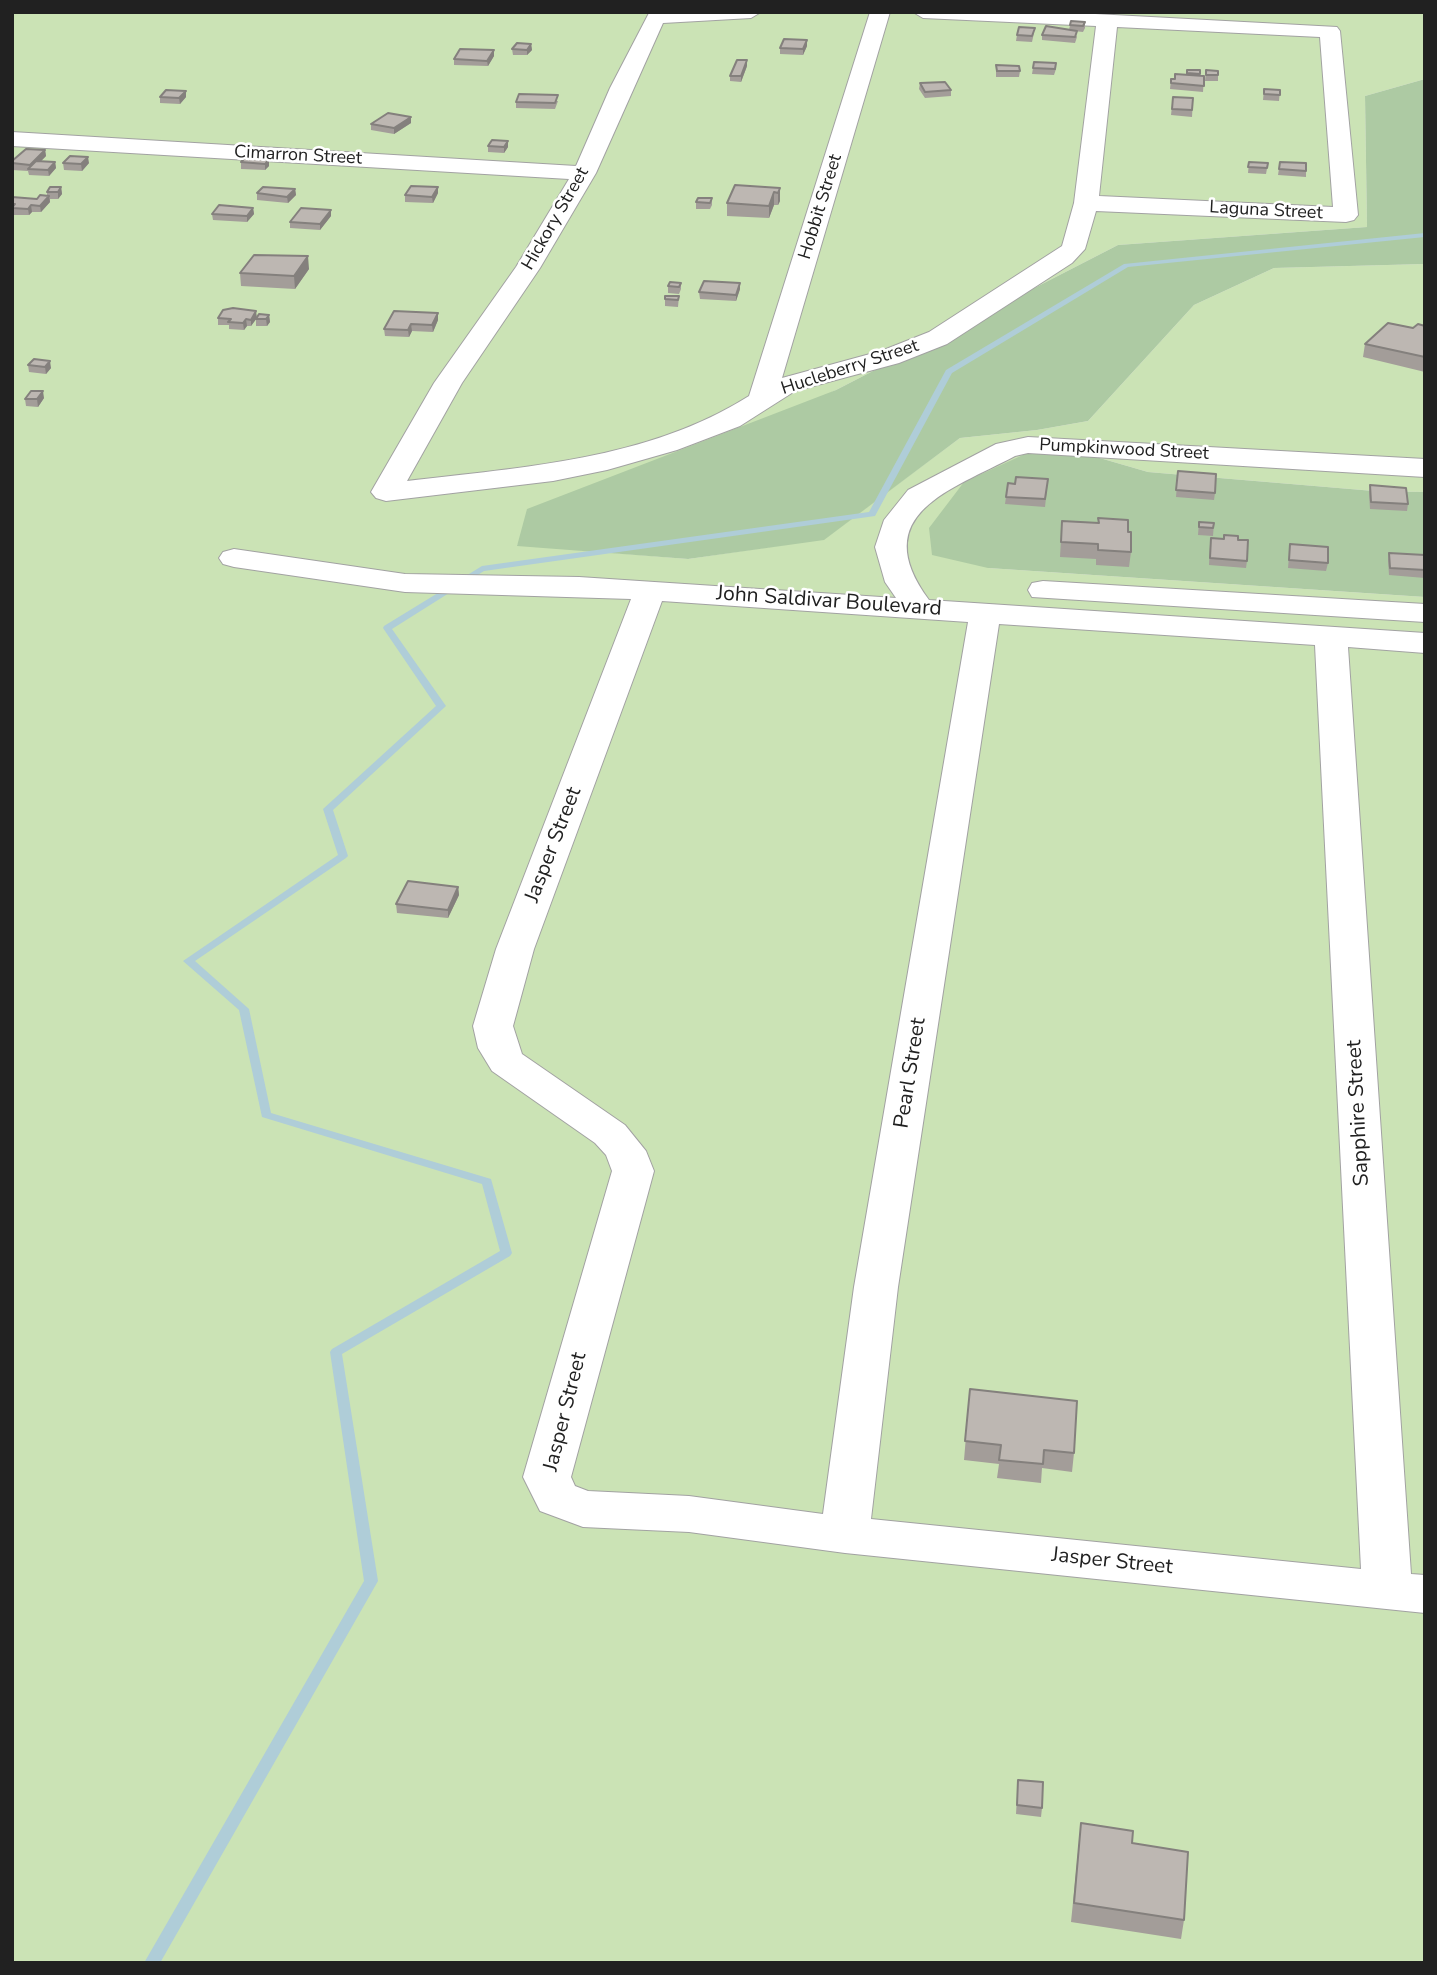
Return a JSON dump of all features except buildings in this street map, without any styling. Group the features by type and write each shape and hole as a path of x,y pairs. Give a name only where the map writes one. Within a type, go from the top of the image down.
{"street":[{"name":"Hickory Street","path":"386,492 447,383 528,268 584,173 656,17 751,12"},
{"name":"Hobbit Street","path":"761,401 880,12"},
{"path":"923,12 1107,22"},
{"name":"Hucleberry Street","path":"386,492 527,476 607,461 730,420 785,385 890,356 938,338 1063,258 1073,249 1086,203 1107,22"},
{"name":"Laguna Street","path":"1086,203 1346,215 1330,31 1107,22"},
{"name":"Cimarron Street","path":"12,139 584,173"},
{"name":"Pumpkinwood Street","path":"909,594 890,547 899,520 918,496 1006,450 1028,445 1425,468"},
{"name":"John Saldivar Boulevard","path":"234,558 405,583 909,594 1425,613"},
{"name":"Jasper Street","path":"650,590 515,949 493,1026 498,1048 506,1062 610,1134 625,1151 634,1171 547,1477 557,1499 583,1509 689,1514 845,1535 1406,1592"},
{"name":"John Saldivar Boulevard","path":"909,594 985,613 1425,643"},
{"name":"Pearl Street","path":"845,1535 876,1287 985,613"},
{"name":"Sapphire Street","path":"1331,637 1406,1592"}],"green space":[{"path":"12,12 1425,12 1425,79 1365,96 1367,227 1118,245 836,390 517,545 688,559 824,539 960,438 1037,430 1088,421 1194,305 1274,268 1425,264 1425,492 1374,491 1148,472 1079,452 988,568 1425,597 1425,1963 12,1963"},
{"path":"1425,79 1425,264 1274,268 1194,305 1088,421 1037,430 960,438 824,540 688,559 517,546 527,509 836,390 1118,245 1367,227 1365,96"},
{"path":"1079,452 1148,472 1374,491 1425,492 1425,597 988,568 932,555 929,528 964,482 1025,454"}],"waterway":[{"path":"152,1963 371,1581 336,1352 506,1253 487,1182 266,1115 244,1009 188,961 343,856 328,809 441,706 387,628 482,569 872,514 949,372 1126,265 1425,235"}]}
